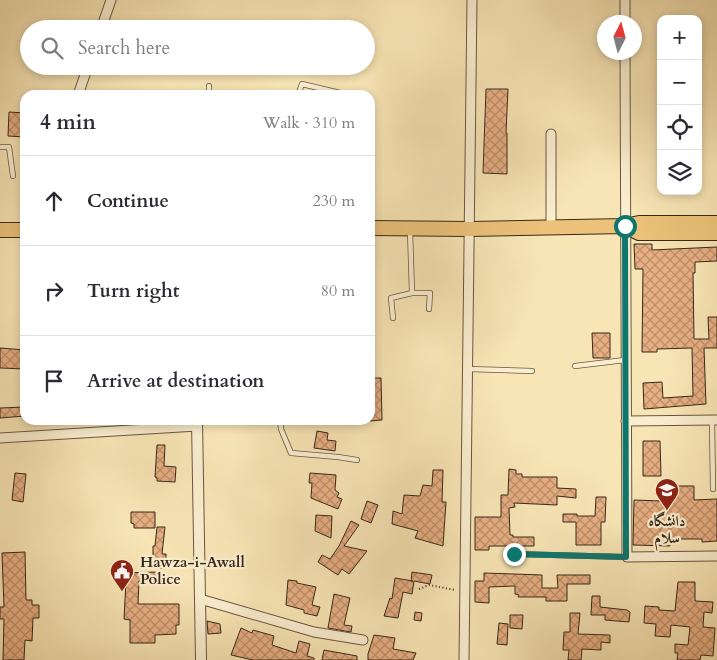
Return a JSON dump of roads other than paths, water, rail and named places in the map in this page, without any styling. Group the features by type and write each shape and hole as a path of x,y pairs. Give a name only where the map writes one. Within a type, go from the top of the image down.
{"highway":[{"path":"375,228 550,228 625,226 639,223 717,223"},
{"path":"625,226 639,233 717,233"},
{"path":"0,230 20,230"}],"street":[{"path":"104,20 111,0"},
{"path":"464,660 472,0"},
{"path":"625,0 625,15"},
{"path":"625,60 626,557 717,556"},
{"path":"80,90 85,75"},
{"path":"550,228 551,134"},
{"path":"626,421 714,420"},
{"path":"0,438 170,425"},
{"path":"196,425 201,660"},
{"path":"200,599 314,632 363,640"}],"lane":[{"path":"300,90 302,84 327,90"},
{"path":"209,86 209,90"},
{"path":"0,147 9,148 14,176"},
{"path":"410,229 412,293"},
{"path":"393,318 392,298 412,293 430,292 430,309"},
{"path":"575,366 625,360"},
{"path":"468,369 532,370"},
{"path":"713,489 714,420"},
{"path":"281,425 291,453 356,460"},
{"path":"514,554 626,557"}],"place":[{"name":"دانشگاه سلام","path":"667,511"},
{"name":"Hawza-i-Awall Police","path":"122,592"}]}
